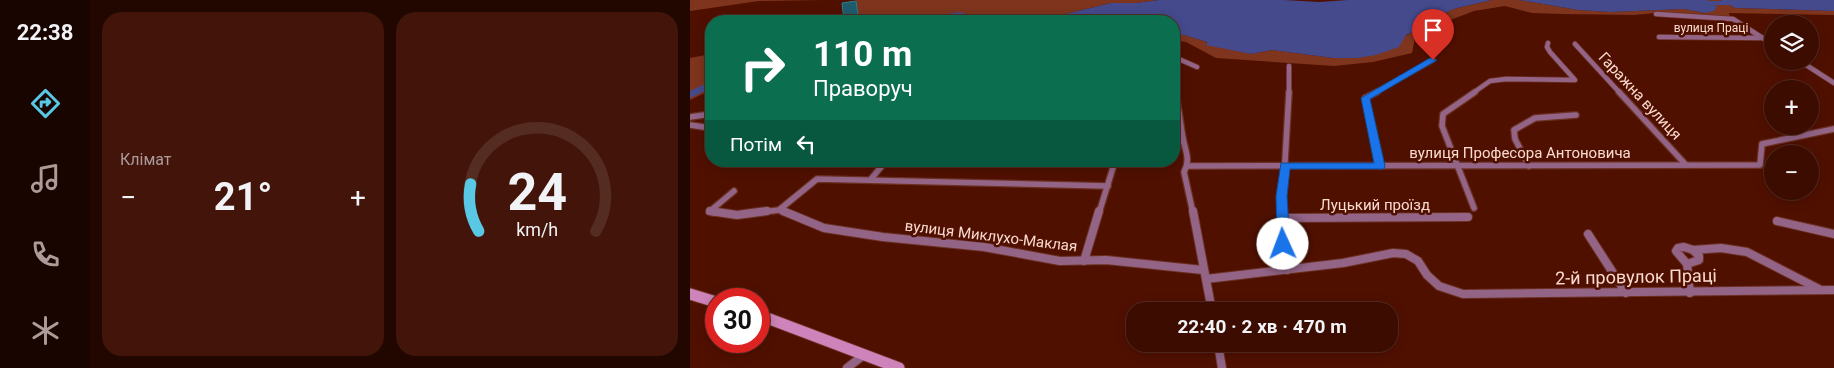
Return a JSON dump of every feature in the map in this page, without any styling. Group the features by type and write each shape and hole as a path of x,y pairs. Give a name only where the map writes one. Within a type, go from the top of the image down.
{"street":[{"name":"вулиця Праці","path":"1656,14 1733,18 1763,38"},
{"name":"вулиця Праці","path":"1659,37 1763,38"},
{"path":"1474,208 1442,126 1443,114 1490,81 1506,79 1575,80 1549,50 1547,47 1548,43"},
{"name":"Гаражна вулиця","path":"1575,44 1686,165"},
{"path":"1180,60 1197,67"},
{"path":"1380,166 1365,98 1433,60"},
{"path":"1206,279 1287,270 1283,244 1282,196 1289,66"},
{"path":"1814,70 1834,83"},
{"path":"1180,112 1183,140 1188,154 1187,166 1184,172 1202,253 1210,302"},
{"path":"690,117 705,115"},
{"path":"1529,166 1515,139 1514,130 1519,125 1543,116 1576,115"},
{"path":"690,125 705,127"},
{"name":"вулиця Професора Антоновича","path":"1187,166 1760,165 1762,144 1834,129"},
{"path":"871,179 881,167"},
{"path":"1084,261 1113,167"},
{"path":"734,191 710,212 737,215 779,210 816,178 1108,186"},
{"name":"вулиця Миклухо-Маклая","path":"779,210 824,228 883,237 984,247 1060,261 1106,260 1204,270"},
{"name":"Луцький проїзд","path":"1282,218 1468,217"},
{"path":"1777,221 1834,234"},
{"path":"1588,234 1626,292"},
{"path":"1690,292 1687,264 1676,251 1678,248 1684,247 1694,250 1721,248 1747,252 1821,290"},
{"path":"1687,264 1700,260 1694,250"},
{"name":"2-й провулок Праці","path":"1287,270 1343,263 1393,253 1406,254 1418,262 1427,275 1439,286 1463,294 1834,290"},
{"path":"690,294 705,299"},
{"path":"770,319 899,368"},
{"path":"1219,352 1222,368"},
{"path":"847,368 865,354"}],"shaded area":[{"path":"690,0 822,0 759,1 690,11"},
{"path":"856,0 1159,0 1136,3 1111,3 1061,15 858,15"},
{"path":"1492,0 1519,0 1578,10 1610,12 1684,9 1705,13 1716,7 1708,0 1720,0 1735,8 1834,11 1834,15 1729,13 1730,17 1655,13 1634,15 1563,14 1532,13 1505,6 1474,11 1416,33 1412,53 1373,62 1334,66 1216,58 1186,42 1180,41 1180,35 1184,35 1207,42 1206,44 1251,54 1272,50 1333,58 1357,58 1418,30 1431,18 1457,8"},
{"path":"705,55 705,93 690,100 690,58"}],"water":[{"path":"1159,0 1284,0 1319,2 1348,0 1492,0 1457,8 1431,18 1418,30 1406,35 1399,47 1376,55 1357,58 1333,58 1272,50 1251,54 1206,45 1207,42 1180,35 1180,15 1061,15 1111,3 1136,3"},
{"path":"1519,0 1708,0 1717,7 1714,11 1705,13 1684,9 1610,12 1578,10"},
{"path":"1720,0 1834,0 1834,11 1735,8"}],"building":[{"path":"856,1 858,15 843,15 842,3"}],"waterway":[{"path":"1694,3 1739,3"},
{"path":"950,15 966,15"},
{"path":"690,95 705,87"}],"route":[{"path":"1283,244 1282,196 1285,166 1380,166 1365,98 1433,60"}]}
